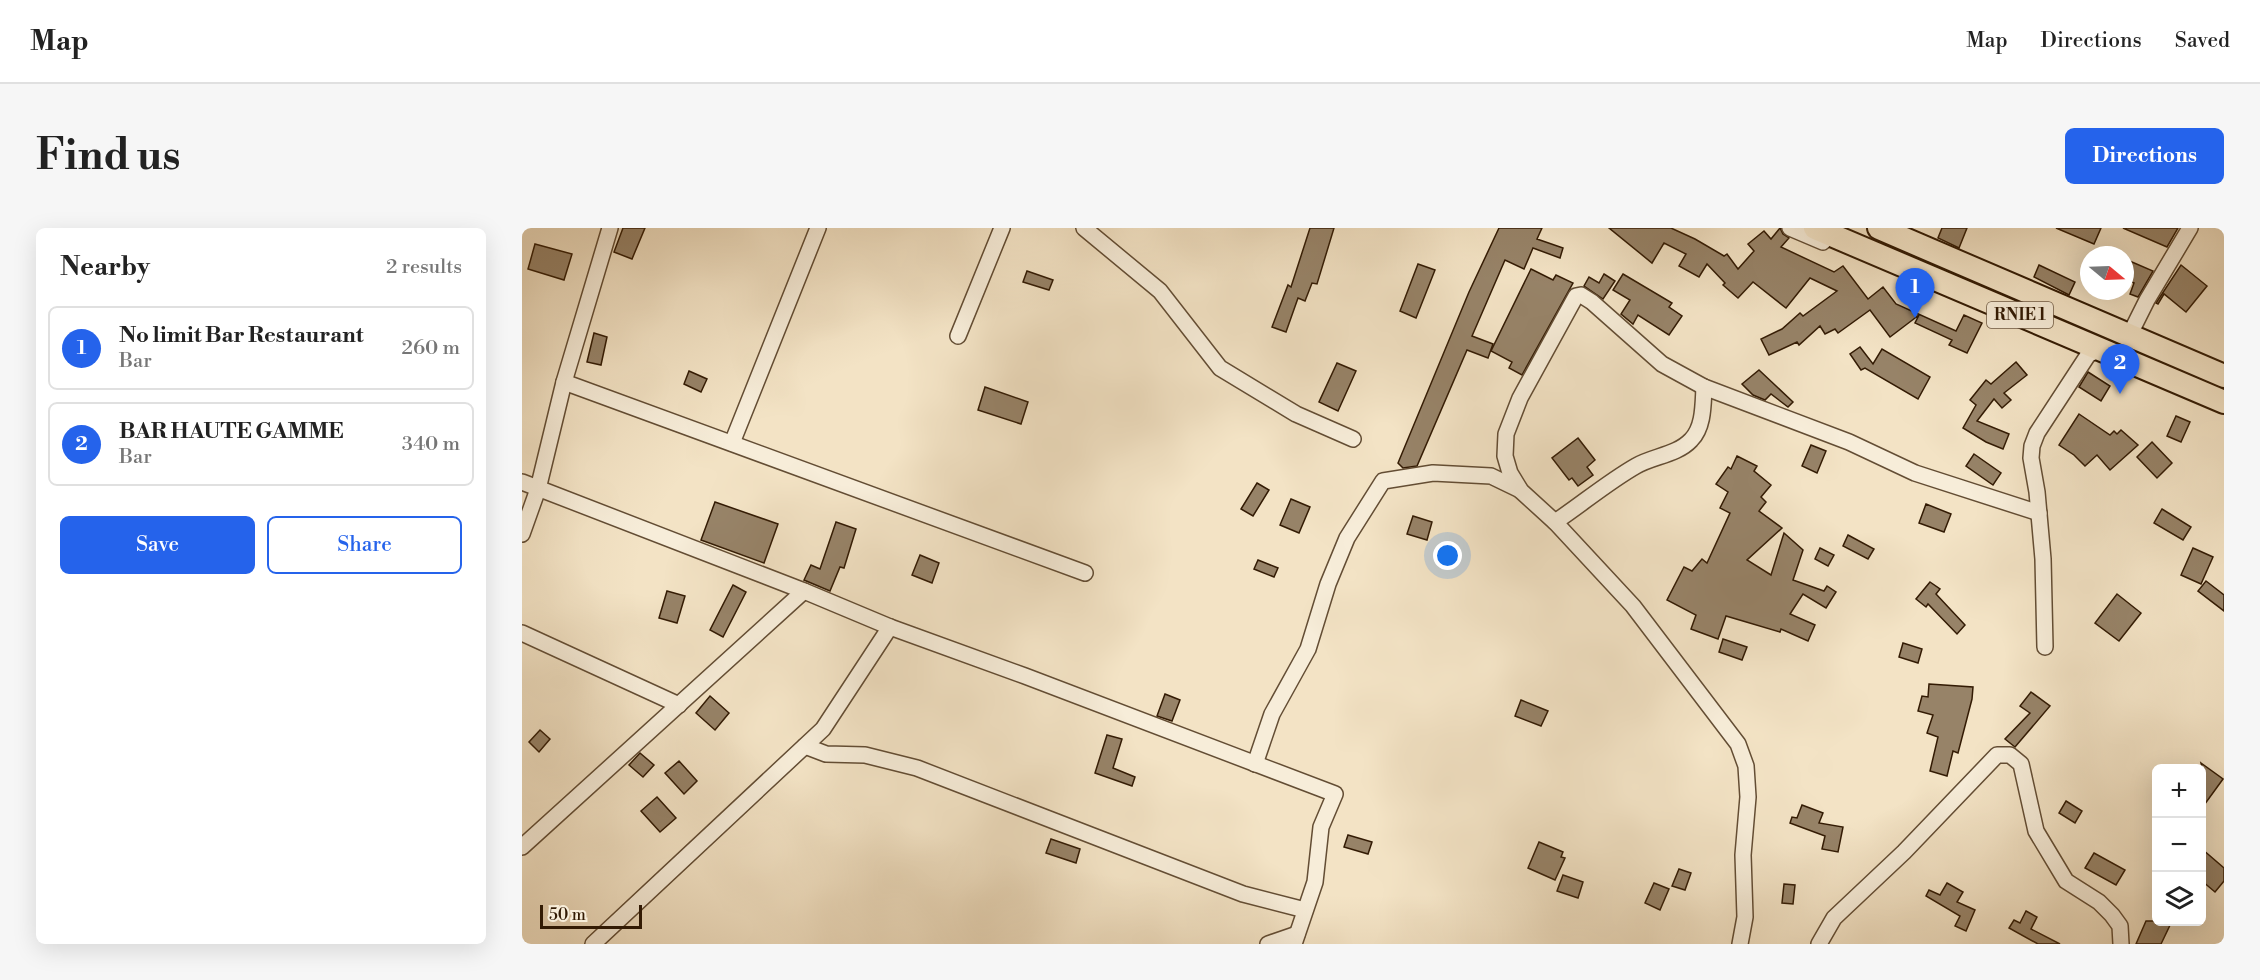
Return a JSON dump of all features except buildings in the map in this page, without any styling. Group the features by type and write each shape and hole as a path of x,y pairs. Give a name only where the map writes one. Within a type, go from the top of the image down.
{"highway":[{"name":"RNIE 1","path":"1815,228 2093,352 2224,402"},
{"name":"RNIE 1","path":"1879,228 2224,376"}],"street":[{"path":"522,534 538,489 564,382 610,228"},
{"path":"732,443 818,228"},
{"path":"958,336 1002,228"},
{"path":"1084,228 1160,291 1220,368 1296,414 1353,439"},
{"path":"1790,228 2093,352 2224,414"},
{"path":"2129,336 2147,300 2190,228"},
{"path":"1521,491 1510,473 1505,456 1506,434 1520,398 1576,296 1581,296 1592,302 1662,364 1704,387 1848,442 1915,473 2039,513"},
{"path":"2045,647 2043,559 2031,458 2032,446 2037,433 2093,352"},
{"path":"564,382 1084,573"},
{"path":"1556,522 1637,466 1680,448 1692,440 1703,410 1704,387"},
{"path":"1255,764 1272,714 1308,649 1328,584 1347,538 1383,481 1433,472 1491,476 1521,491 1556,522 1633,606 1738,744 1746,766 1748,797 1743,855 1745,917 1740,944"},
{"path":"522,482 891,627 1335,794 1321,827 1315,882 1296,939 1268,944"},
{"path":"522,847 804,591"},
{"path":"593,944 823,729 891,627"},
{"path":"522,633 679,705"},
{"path":"805,746 826,754 865,755 917,768 1243,894 1305,910"},
{"path":"1819,944 1834,918 1896,860 1997,755 2010,755 2021,764 2036,831 2066,881 2099,902 2112,915 2120,926 2121,944"}],"place":[{"name":"No limit Bar Restaurant","path":"1915,318"},
{"name":"BAR HAUTE GAMME","path":"2120,394"}]}
